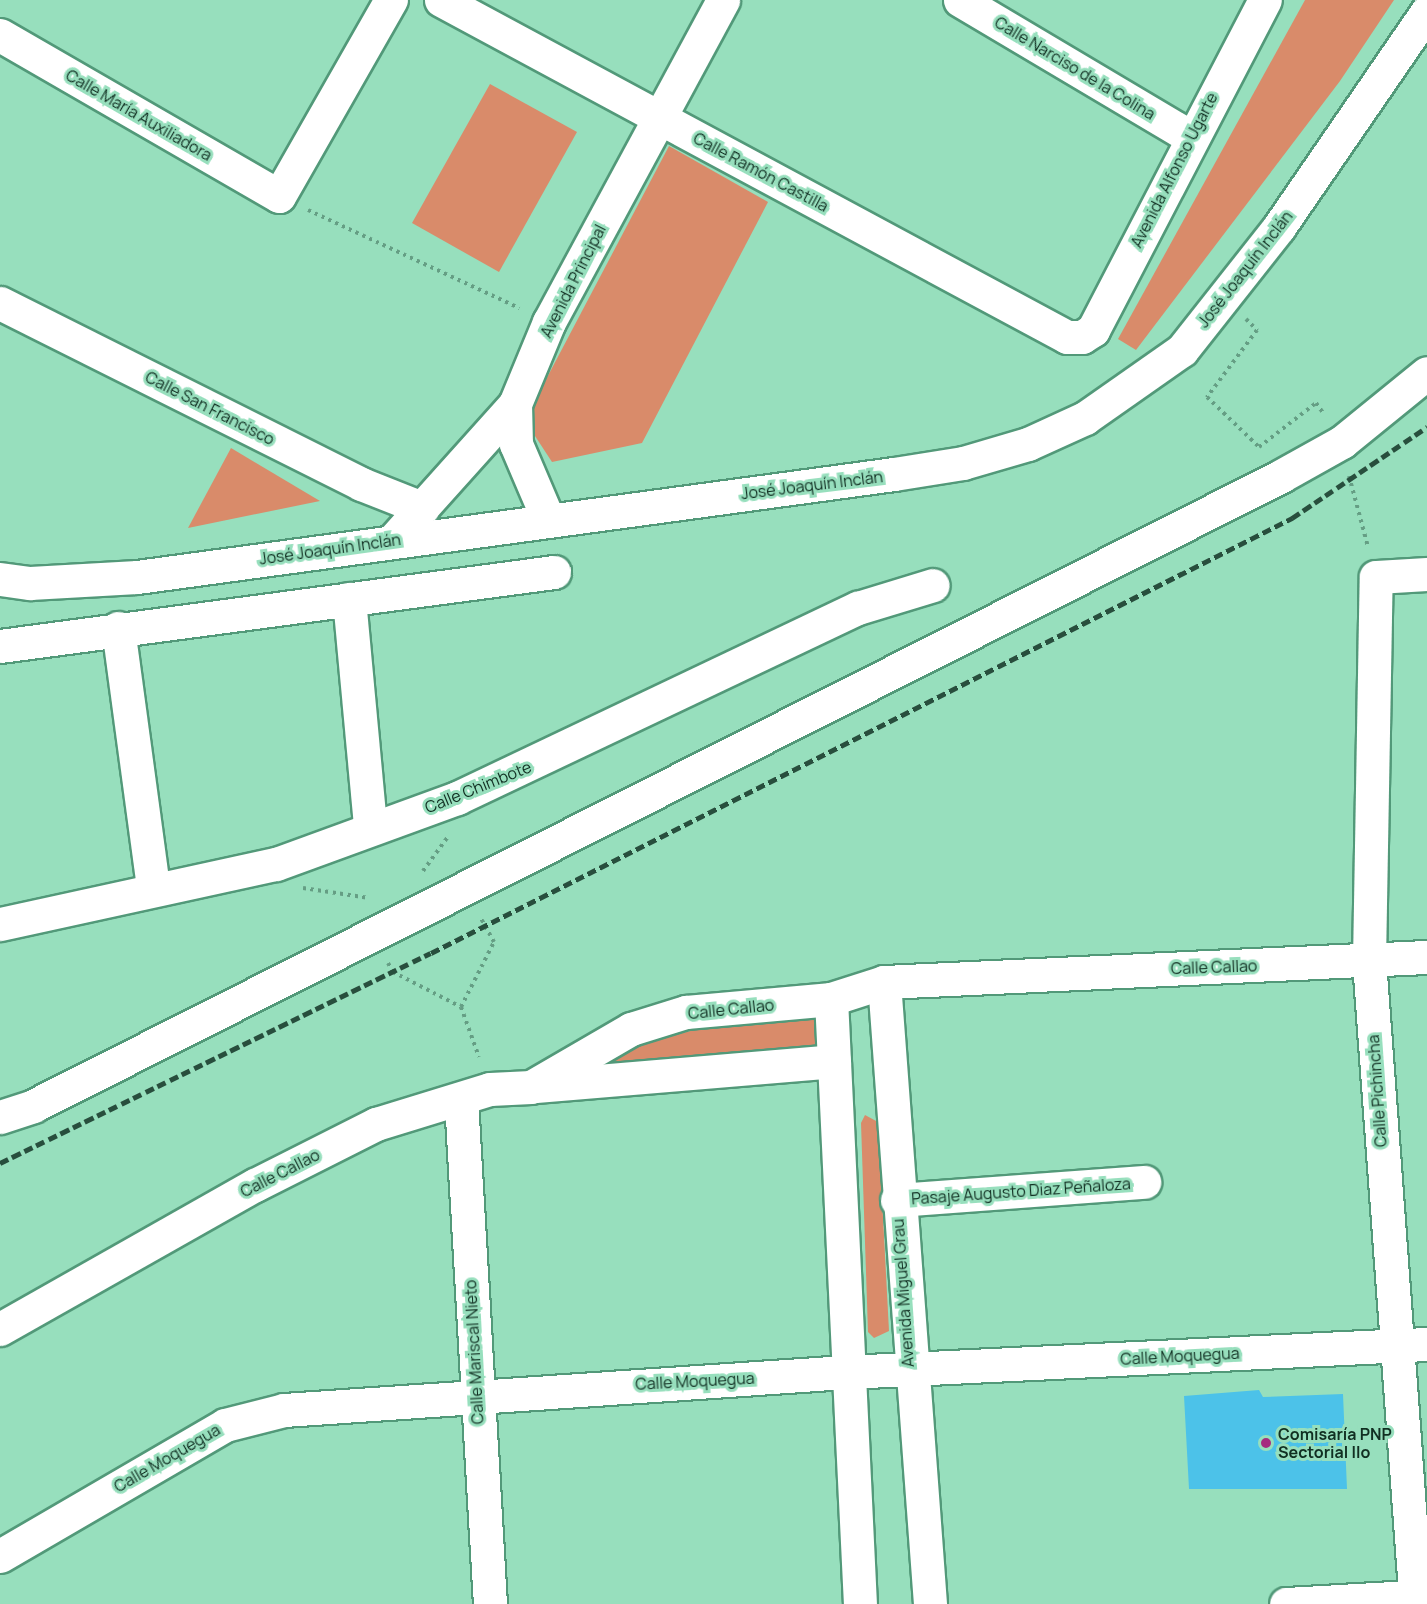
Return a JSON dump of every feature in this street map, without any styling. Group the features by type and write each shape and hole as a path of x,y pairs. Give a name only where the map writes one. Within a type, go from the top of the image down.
{"street":[{"path":"279,196 391,0"},
{"name":"Calle Ramón Castilla","path":"441,0 1066,337 1082,337"},
{"name":"Avenida Principal","path":"394,539 515,404 549,322 723,0"},
{"name":"Calle Narciso de la Colina","path":"960,0 1190,136"},
{"name":"Avenida Alfonso Ugarte","path":"1082,337 1093,330 1190,136 1265,0"},
{"name":"José Joaquín Inclán","path":"0,579 30,583 136,577 394,539 906,473 1028,444 1132,389 1182,350 1225,300 1427,12"},
{"name":"Calle María Auxiliadora","path":"0,35 279,196"},
{"name":"Calle San Francisco","path":"0,303 361,484 422,508"},
{"path":"0,1117 33,1106 373,936 1342,442 1427,373"},
{"path":"515,404 516,444 548,519"},
{"path":"0,646 118,628 554,572"},
{"path":"1376,576 1427,574"},
{"name":"Calle Pichincha","path":"1376,576 1369,961 1394,1346 1419,1599"},
{"name":"Calle Chimbote","path":"0,924 153,888 276,864 370,827 457,798 858,608 933,585"},
{"path":"349,599 370,827"},
{"path":"118,628 153,888"},
{"name":"Calle Callao","path":"0,1329 255,1185 376,1124 476,1094 531,1087 632,1029 686,1012 831,999 884,982 1427,957"},
{"name":"Avenida Miguel Grau","path":"884,982 909,1369 930,1604"},
{"path":"831,999 846,1372 860,1604"},
{"path":"531,1087 834,1061"},
{"name":"Calle Mariscal Nieto","path":"476,1094 476,1394 490,1604"},
{"name":"Pasaje Augusto Diaz Peñaloza","path":"897,1200 1144,1182"},
{"name":"Calle Moquegua","path":"0,1556 225,1425 284,1410 476,1394 846,1372 1427,1344"},
{"path":"1286,1604 1419,1599"}],"path":[{"path":"279,196 549,322"},
{"path":"1225,300 1257,330 1207,397 1259,447 1316,403 1342,442 1376,576"},
{"path":"414,878 449,835 457,798"},
{"path":"276,864 309,893 377,895"},
{"path":"466,889 494,942 461,1007 476,1094"},
{"path":"373,936 393,972 461,1007"}],"shaded area":[{"path":"1305,0 1394,0 1340,81 1136,350 1118,339"},
{"path":"490,84 577,132 499,272 412,223"},
{"path":"669,146 768,202 642,443 552,462 535,436 532,406"},
{"path":"231,448 320,501 188,528"},
{"path":"813,1015 821,1020 820,1051 608,1068 609,1060 636,1045 702,1028"},
{"path":"865,1115 878,1122 889,1331 874,1338 868,1332 861,1123"}],"building":[{"name":"Comisaría PNP Sectorial Ilo","path":"1259,1390 1263,1397 1343,1394 1347,1489 1189,1489 1184,1396"}],"railway":[{"path":"0,1163 431,953 1292,518 1427,427"}],"place":[{"name":"Comisaría PNP Sectorial Ilo","path":"1266,1443"}]}
